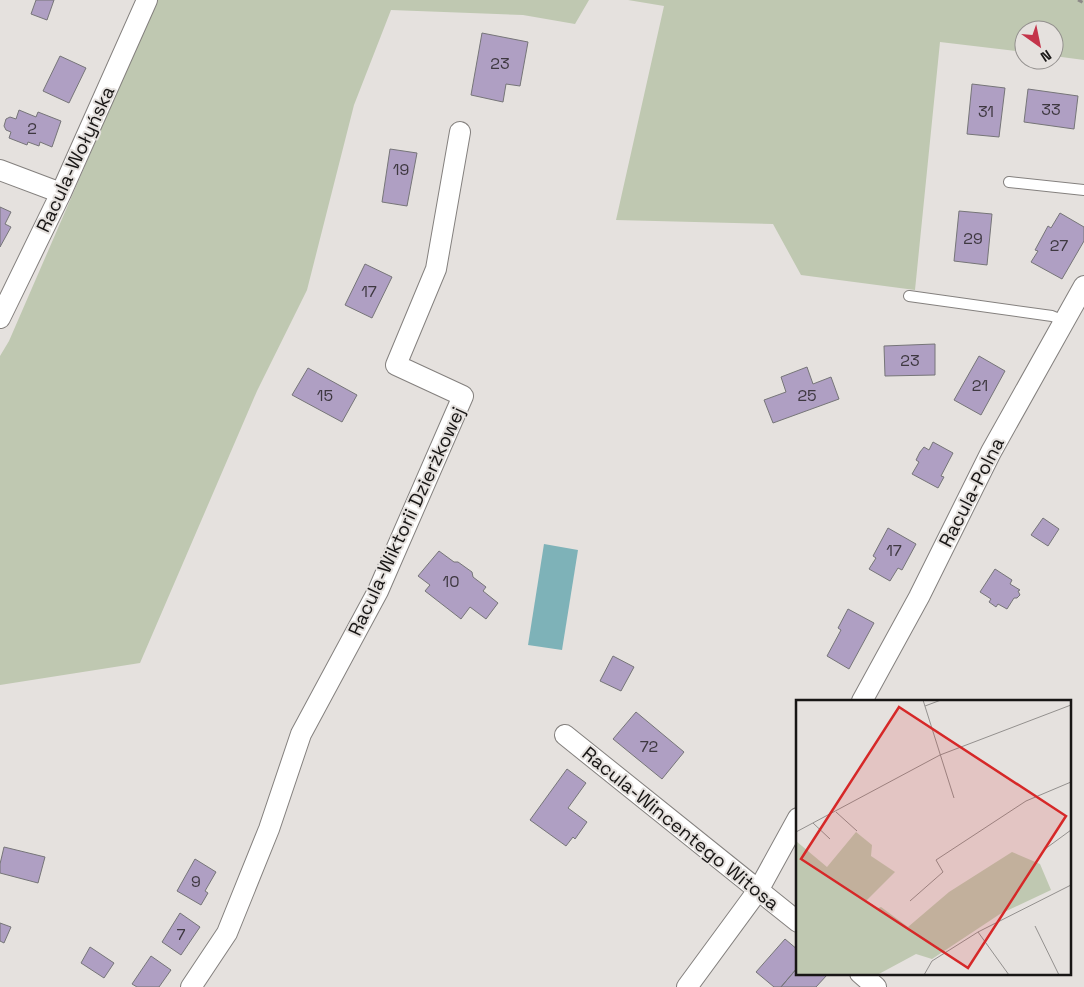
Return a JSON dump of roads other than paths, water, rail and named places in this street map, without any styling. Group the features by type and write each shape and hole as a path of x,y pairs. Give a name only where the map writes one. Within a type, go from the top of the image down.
{"street":[{"name":"Racula-Wołyńska","path":"0,318 61,193 147,0"},
{"name":"Racula-Wiktorii Dzierżkowej","path":"191,987 228,933 269,829 301,734 378,591 463,396 396,365 436,269 460,132"},
{"path":"0,170 61,193"},
{"name":"Racula-Polna","path":"863,700 919,597 991,452 1084,286"},
{"name":"Racula-Wincentego Witosa","path":"565,735 796,920"},
{"path":"687,987 759,890 796,822"},
{"path":"861,974 876,987"}],"lane":[{"path":"1008,182 1084,190"},
{"path":"909,296 1052,316 1064,321"}],"water":[{"path":"544,544 578,550 562,650 528,645"}]}
